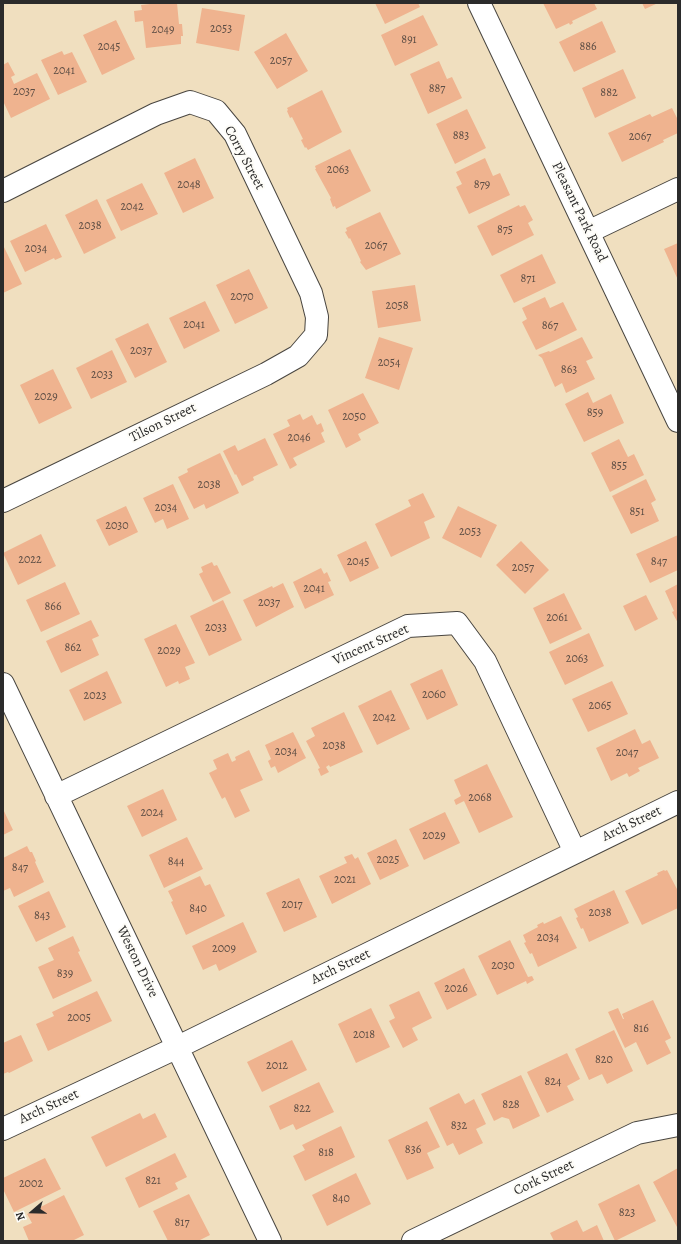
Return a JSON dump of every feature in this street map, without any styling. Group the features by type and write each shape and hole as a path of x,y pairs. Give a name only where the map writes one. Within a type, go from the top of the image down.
{"street":[{"name":"Pleasant Park Road","path":"478,3 678,421"},
{"name":"Corry Street","path":"3,191 156,114 190,102 216,111 235,134 311,293 317,317 316,335"},
{"path":"588,232 678,189"},
{"name":"Tilson Street","path":"3,501 266,374 298,356 316,335"},
{"name":"Vincent Street","path":"56,796 408,626 457,623 485,661 575,852"},
{"name":"Weston Drive","path":"3,684 178,1046 270,1241"},
{"name":"Arch Street","path":"3,1129 178,1046 678,802"},
{"name":"Cork Street","path":"413,1241 637,1133 678,1125"}],"building":[{"path":"177,3 179,24 182,24 183,36 181,36 181,44 146,48 143,21 135,22 134,11 142,10 141,5"},
{"path":"375,3 418,3 420,7 385,24"},
{"path":"543,3 594,3 597,9 572,21 573,23 570,25 569,23 556,29"},
{"path":"642,3 658,3 645,9"},
{"path":"202,8 245,15 239,51 196,43"},
{"path":"423,15 438,45 395,66 381,35"},
{"path":"116,20 135,59 102,75 83,35"},
{"path":"602,21 616,52 574,72 559,42"},
{"path":"286,33 308,71 277,89 254,52"},
{"path":"62,51 64,55 72,52 87,82 58,95 41,60"},
{"path":"439,61 447,79 452,77 462,98 428,114 410,74"},
{"path":"8,62 15,75 11,77 14,84 37,73 50,99 11,118 3,101 3,65"},
{"path":"623,69 636,98 595,118 582,88"},
{"path":"322,90 342,132 308,150 306,147 305,148 301,140 303,139 292,117 290,118 287,108"},
{"path":"672,108 678,120 678,133 663,140 664,142 622,162 608,133 650,114 652,117"},
{"path":"467,109 486,148 455,164 436,124"},
{"path":"350,149 371,191 336,209 335,206 333,207 331,198 315,169 315,166"},
{"path":"195,158 214,198 183,213 164,173"},
{"path":"485,158 493,176 500,173 510,195 469,214 456,187 462,184 456,172"},
{"path":"142,183 158,214 121,231 106,200"},
{"path":"97,199 116,238 84,254 65,215"},
{"path":"519,205 520,207 525,205 533,220 528,223 534,235 492,256 477,226"},
{"path":"380,212 401,254 366,270 360,262 361,261 350,238 349,239 345,232 347,231 346,228"},
{"path":"46,224 62,257 55,260 54,258 25,272 10,241"},
{"path":"678,243 678,280 664,249"},
{"path":"3,245 22,284 3,293"},
{"path":"542,254 556,283 514,303 500,275"},
{"path":"249,269 268,308 235,324 216,285"},
{"path":"415,285 421,321 378,328 372,291"},
{"path":"545,297 550,308 563,302 577,330 536,350 522,322 527,319 522,308"},
{"path":"205,301 220,331 184,349 169,318"},
{"path":"148,323 167,362 135,378 115,339"},
{"path":"379,337 413,348 399,390 365,378"},
{"path":"582,337 593,358 586,361 595,379 566,393 562,383 555,387 542,358 538,355 549,351 550,352"},
{"path":"112,350 127,382 91,399 76,368"},
{"path":"53,369 72,408 39,424 20,385"},
{"path":"588,392 593,403 611,394 624,423 584,442 565,404"},
{"path":"363,393 379,423 358,434 361,440 346,448 328,410"},
{"path":"300,414 303,420 312,415 317,425 321,423 324,431 321,433 325,442 293,458 297,465 290,469 273,434 290,426 287,420"},
{"path":"265,438 278,465 253,477 254,480 242,486 223,451 235,445 238,451"},
{"path":"619,439 628,457 634,454 644,475 610,492 591,453"},
{"path":"220,453 239,493 206,509 204,504 194,509 178,477 188,472 187,469"},
{"path":"646,479 656,500 651,503 659,521 631,534 612,496"},
{"path":"173,484 189,519 167,529 163,519 155,523 143,498"},
{"path":"423,493 435,517 424,522 430,538 391,557 375,524 411,506 408,500"},
{"path":"126,506 138,532 109,546 96,520"},
{"path":"458,506 497,525 481,558 442,538"},
{"path":"41,534 56,566 18,585 3,553"},
{"path":"678,535 678,570 650,583 636,554"},
{"path":"366,541 379,568 350,582 337,555"},
{"path":"521,541 549,570 525,594 496,565"},
{"path":"212,562 214,566 217,565 231,593 213,602 199,574 203,572 201,567"},
{"path":"321,568 324,574 327,572 331,581 328,582 334,595 305,609 293,582"},
{"path":"65,582 80,614 41,632 26,600"},
{"path":"283,583 294,607 256,627 243,600 272,586 273,588"},
{"path":"678,584 678,623 672,612 674,611 665,591"},
{"path":"564,593 582,629 550,644 533,608"},
{"path":"646,595 658,619 635,631 623,606"},
{"path":"223,600 242,640 209,656 190,616"},
{"path":"91,620 99,636 92,639 99,655 61,673 46,641"},
{"path":"176,624 195,663 185,667 190,679 179,684 178,681 166,687 144,639"},
{"path":"589,633 604,666 565,685 549,652"},
{"path":"442,669 458,705 427,720 410,684"},
{"path":"107,671 122,703 84,721 69,690"},
{"path":"612,681 628,714 588,732 572,699"},
{"path":"391,690 410,729 377,745 358,706"},
{"path":"344,712 363,752 330,767 329,765 326,767 329,772 321,776 318,769 320,768 306,741 315,736 311,728"},
{"path":"635,729 642,744 650,740 659,758 638,768 640,771 629,777 627,773 611,781 596,748"},
{"path":"293,732 306,758 278,773 275,766 271,768 268,761 271,759 265,745"},
{"path":"249,750 263,780 240,790 250,811 235,818 225,797 222,799 209,773 217,769 213,760 228,753 232,762 236,760 235,757"},
{"path":"487,764 513,817 479,833 464,801 456,805 454,800 461,796 454,780"},
{"path":"163,789 177,820 142,837 127,806"},
{"path":"3,809 13,830 3,835"},
{"path":"445,812 460,843 424,860 409,829"},
{"path":"187,837 203,869 164,888 149,855"},
{"path":"396,839 409,866 380,880 367,853"},
{"path":"27,846 30,852 32,852 44,882 14,897 10,888 3,891 3,858"},
{"path":"352,854 355,859 358,857 371,884 332,904 319,876 347,863 344,857"},
{"path":"667,870 678,891 678,908 642,925 625,891 658,875 657,873"},
{"path":"200,876 205,886 210,884 225,916 186,935 171,902 173,901 168,891"},
{"path":"299,878 317,917 284,932 266,893"},
{"path":"614,890 629,923 589,942 583,928 581,929 576,918 578,917 574,909"},
{"path":"49,891 66,927 36,942 18,906"},
{"path":"561,916 577,948 538,967 532,953 530,954 524,943 526,942 523,935 538,927 537,925 543,922 544,924"},
{"path":"243,922 257,952 219,971 216,964 203,970 192,946"},
{"path":"73,936 80,951 78,952 92,981 53,999 38,967 54,960 48,948"},
{"path":"510,940 528,977 532,976 534,980 527,984 526,981 497,995 478,956"},
{"path":"464,968 477,995 447,1010 434,983"},
{"path":"97,991 112,1021 48,1051 36,1024 54,1016 52,1012"},
{"path":"419,991 432,1018 412,1028 418,1040 403,1048 389,1021 395,1018 389,1005"},
{"path":"653,1000 671,1038 665,1041 671,1053 647,1065 636,1042 625,1048 608,1012 618,1008 624,1019 622,1014"},
{"path":"371,1008 390,1047 356,1063 338,1024"},
{"path":"614,1030 633,1071 607,1084 602,1074 589,1080 575,1049"},
{"path":"21,1035 33,1061 9,1073 3,1074 3,1043"},
{"path":"292,1040 307,1070 262,1092 247,1062"},
{"path":"567,1053 580,1079 567,1086 574,1100 547,1113 527,1072"},
{"path":"521,1075 540,1116 513,1129 509,1119 502,1117 494,1121 481,1094"},
{"path":"319,1082 334,1112 296,1130 293,1124 280,1130 269,1106"},
{"path":"459,1093 465,1104 474,1099 486,1124 476,1129 483,1143 459,1155 453,1143 447,1146 429,1108"},
{"path":"140,1113 143,1119 155,1113 167,1137 106,1167 91,1137"},
{"path":"427,1121 440,1147 427,1153 434,1168 407,1180 388,1140"},
{"path":"341,1126 355,1157 305,1181 293,1156 305,1150 302,1145"},
{"path":"175,1153 187,1177 175,1183 178,1189 139,1208 125,1178"},
{"path":"45,1158 61,1189 14,1212 3,1189 3,1178"},
{"path":"678,1168 678,1227 677,1227 653,1182"},
{"path":"356,1173 371,1204 327,1226 312,1195"},
{"path":"639,1184 656,1221 615,1241 598,1204"},
{"path":"189,1194 210,1235 198,1241 168,1241 153,1211"},
{"path":"64,1195 84,1235 72,1241 29,1241 23,1227 32,1223 27,1214"},
{"path":"577,1220 583,1232 597,1225 604,1241 554,1241 550,1233"}]}
